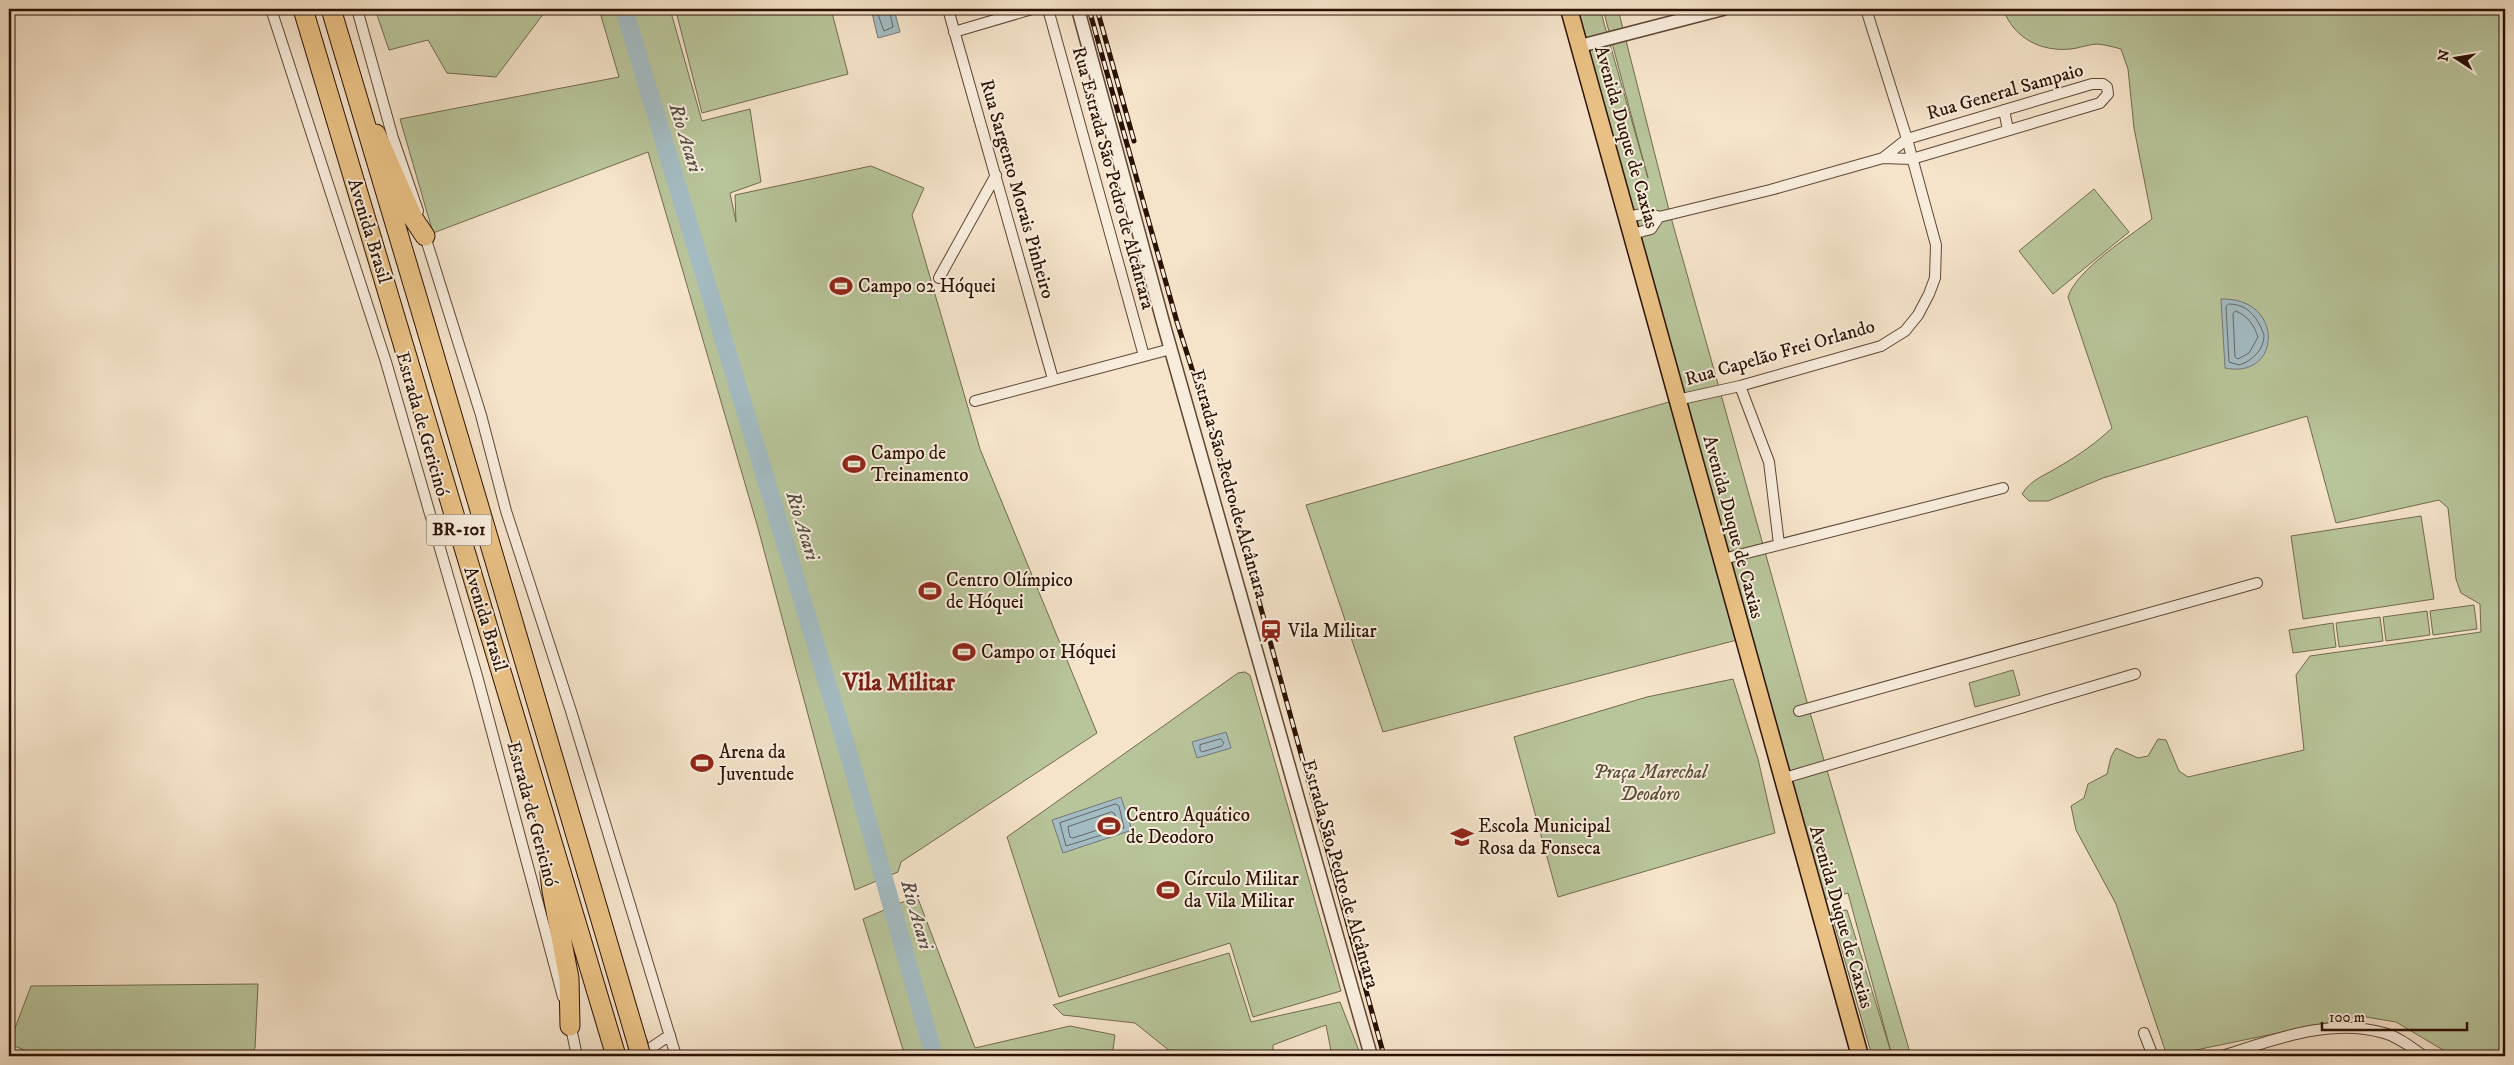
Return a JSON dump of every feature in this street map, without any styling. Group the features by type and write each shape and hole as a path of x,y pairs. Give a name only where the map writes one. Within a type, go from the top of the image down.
{"highway":[{"name":"Avenida Brasil","path":"303,9 615,1053"},
{"name":"Avenida Brasil","path":"331,9 495,554 639,1052"},
{"path":"360,109 385,151 413,218 425,236"},
{"path":"543,809 552,891 569,978 570,1026"}],"main road":[{"name":"Avenida Duque de Caxias","path":"1569,9 1723,559 1781,779 1860,1056"}],"street":[{"name":"Estrada de Gericinó","path":"270,9 353,257 388,371 477,676 577,1056"},
{"path":"357,9 393,138 403,162 481,414 506,511 574,721 676,1056"},
{"name":"Rua Sargento Morais Pinheiro","path":"948,9 1053,379"},
{"path":"954,32 1032,9"},
{"name":"Rua Estrada São Pedro de Alcântara","path":"1048,9 1144,356"},
{"name":"Estrada São Pedro de Alcântara","path":"1078,9 1171,349 1371,1056"},
{"path":"1580,46 1723,9"},
{"name":"Rua Capelão Frei Orlando","path":"1677,400 1740,386 1881,346 1905,331 1918,315 1929,294 1935,278 1936,245 1907,139 1866,9"},
{"name":"Rua General Sampaio","path":"1627,217 1648,213 1659,217 1770,190 1883,158 1912,159 2100,103 2108,94 2107,87 2103,84 2092,84 1907,139 1883,158"},
{"path":"2004,110 2008,130"},
{"path":"939,278 996,175"},
{"name":"Rua General Sampaio","path":"1632,234 1651,229 1659,217"},
{"path":"975,401 1171,349"},
{"path":"1740,386 1769,462 1779,544"},
{"path":"1723,559 2002,488"},
{"path":"1799,711 2257,583"},
{"path":"1781,779 2135,674"},
{"path":"2222,1056 2263,1043 2341,1026 2385,1033 2424,1056"},
{"path":"2144,1033 2153,1056"},
{"path":"639,1052 670,1036"}],"green space":[{"path":"375,9 547,9 496,77 447,73 428,40 389,50"},
{"name":"Centro Olímpico de Hóquei","path":"599,9 670,9 702,121 750,109 761,182 730,193 736,222 735,195 871,166 924,188 912,215 980,449 1097,733 901,862 898,872 855,890 758,528 648,152 433,233 400,119 619,77"},
{"path":"699,9 831,9 848,74 702,113 677,15"},
{"path":"1566,9 1600,9 1648,178 1603,9 1618,9 1670,214 1809,709 1911,1056 1872,1056 1831,912 1847,910 1891,1052 1848,893 1816,902 1737,640 1383,732 1306,505 1676,400"},
{"path":"2003,9 2505,9 2505,1056 2453,1056 2396,1022 2360,1016 2167,1056 2116,904 2076,830 2071,806 2084,798 2088,784 2107,774 2111,757 2116,748 2138,758 2148,756 2158,739 2166,740 2179,771 2188,777 2304,750 2296,675 2310,656 2481,632 2480,604 2461,593 2456,579 2448,508 2439,500 2336,523 2307,416 2103,478 2048,501 2029,501 2022,494 2034,481 2081,453 2112,428 2068,297 2073,286 2092,265 2152,219 2134,128 2128,69 2121,49 2098,44 2071,49 2049,48 2039,45 2021,35 2014,28"},
{"path":"2094,189 2129,232 2053,294 2019,251"},
{"path":"2421,516 2434,599 2303,619 2291,536"},
{"path":"2474,605 2477,629 2433,635 2430,611"},
{"path":"2427,611 2430,635 2386,641 2383,617"},
{"path":"2380,617 2383,641 2339,647 2336,623"},
{"path":"2333,623 2336,647 2293,653 2289,630"},
{"path":"2013,670 2020,695 1975,707 1969,683"},
{"name":"Círculo Militar da Vila Militar","path":"1245,672 1250,675 1341,991 1253,1017 1230,943 1059,997 1007,837 1238,673"},
{"name":"Praça Marechal Deodoro","path":"1733,679 1758,759 1775,833 1558,897 1514,737 1647,697"},
{"path":"917,896 975,1048 1070,1026 1115,1035 1112,1056 905,1056 863,919"},
{"path":"1229,953 1251,1022 1340,1002 1359,1051 1343,1056 1332,1056 1326,1025 1273,1045 1273,1056 1176,1056 1135,1023 1063,1015 1053,1005"},
{"path":"258,984 255,1048 248,1056 40,1056 9,1044 31,986"}],"water":[{"path":"871,9 894,9 900,32 878,38"},
{"path":"2221,299 2242,302 2257,311 2265,323 2268,337 2266,351 2257,362 2244,368 2225,368"},
{"path":"1226,732 1231,748 1197,758 1192,742"},
{"path":"1121,797 1132,830 1063,853 1052,820"}],"waterway":[{"name":"Rio Acari","path":"624,9 851,762 934,1056"}],"railway":[{"path":"1089,9 1177,322 1215,441 1384,1056"},
{"path":"1097,9 1134,141"}],"place":[{"name":"Campo 02 Hóquei","path":"841,286"},
{"name":"Campo de Treinamento","path":"854,464"},
{"name":"Centro Olímpico de Hóquei","path":"930,591"},
{"name":"Vila Militar","path":"1271,631"},
{"name":"Campo 01 Hóquei","path":"964,652"},
{"name":"Arena da Juventude","path":"702,763"},
{"name":"Centro Aquático de Deodoro","path":"1109,826"},
{"name":"Escola Municipal Rosa da Fonseca","path":"1462,837"},
{"name":"Círculo Militar da Vila Militar","path":"1168,890"}],"district":[{"name":"Vila Militar","path":"899,683"}]}
